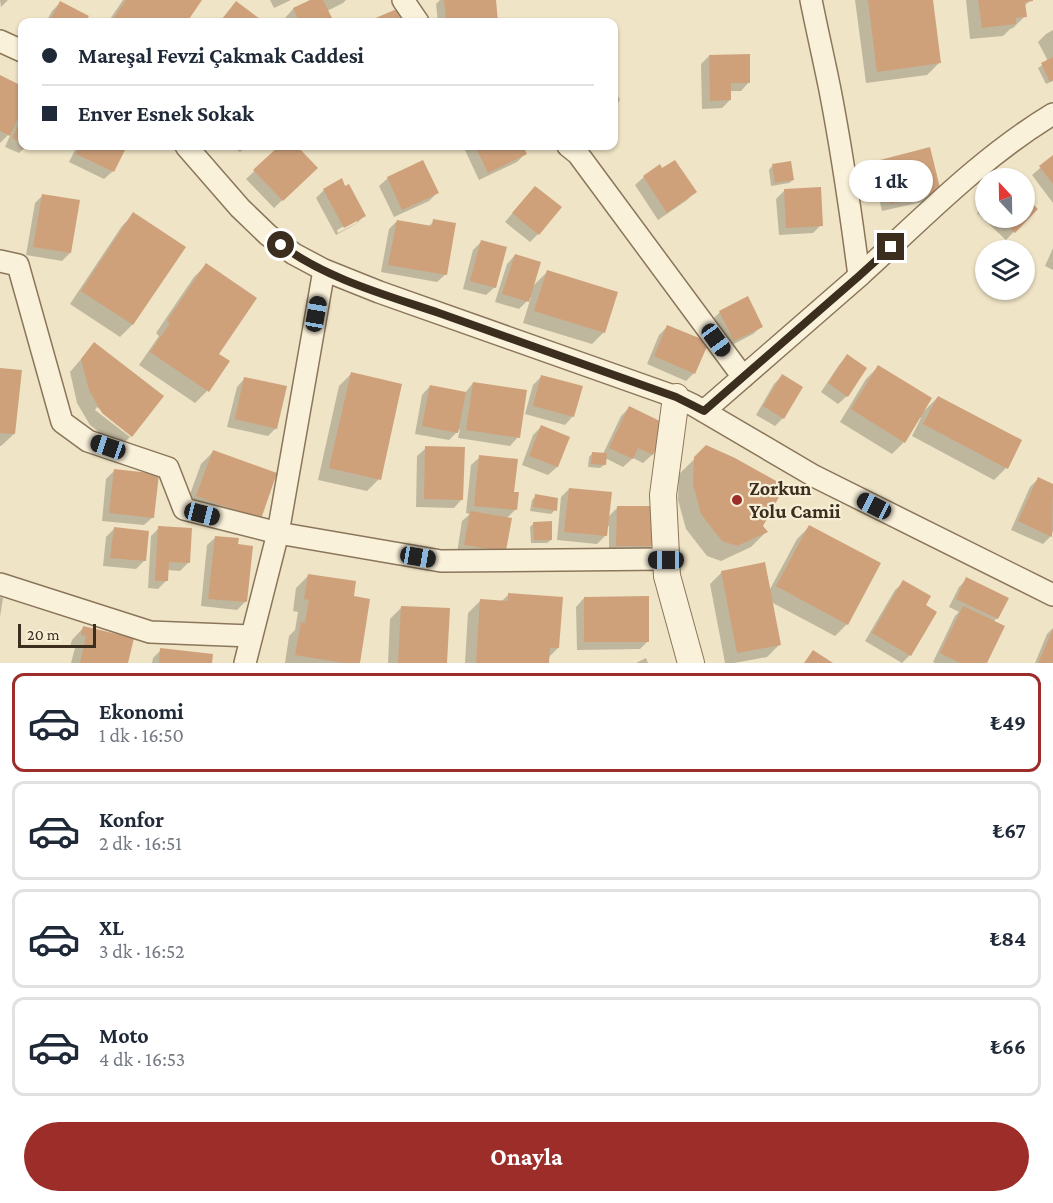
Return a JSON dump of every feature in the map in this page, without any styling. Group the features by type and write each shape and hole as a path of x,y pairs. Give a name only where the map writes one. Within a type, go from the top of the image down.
{"street":[{"path":"403,0 415,18"},
{"path":"811,0 840,145 859,276"},
{"path":"0,40 18,49"},
{"path":"704,411 859,276 955,187 1019,136 1053,114"},
{"path":"190,150 268,235 294,254 324,270 379,292 676,397 814,476 1053,595"},
{"path":"573,150 743,377"},
{"path":"0,261 18,265 62,422 88,441 168,468 184,509 278,533 441,561 666,560"},
{"path":"250,662 251,636 278,533 324,270"},
{"path":"676,397 663,495 666,560 667,576 691,663"},
{"path":"0,584 150,632 251,636"}],"building":[{"path":"126,0 202,0 190,18 114,18"},
{"path":"310,0 323,0 332,18 297,18 293,8"},
{"path":"444,0 496,0 498,18 446,18"},
{"path":"868,0 933,0 941,63 877,72"},
{"path":"978,0 1033,1 1025,2 1027,17 1016,18 1016,24 982,28"},
{"path":"60,1 89,16 88,18 51,18"},
{"path":"236,1 259,18 223,18"},
{"path":"404,6 409,18 376,18"},
{"path":"750,54 750,83 731,83 731,100 710,101 709,55"},
{"path":"1053,57 1053,80 1050,82 1041,63"},
{"path":"0,75 18,84 18,118 10,136 0,131"},
{"path":"18,125 18,141 12,138"},
{"path":"930,147 941,192 890,204 880,160"},
{"path":"78,150 125,150 114,172 76,154"},
{"path":"275,150 301,150 318,168 283,201 253,170"},
{"path":"477,150 525,150 527,154 488,173"},
{"path":"1053,155 1053,184 1039,166"},
{"path":"423,160 439,193 402,210 387,177"},
{"path":"675,160 697,192 667,213 643,176 660,164 662,168"},
{"path":"791,161 794,180 775,183 772,164"},
{"path":"342,178 345,186 349,184 366,216 344,228 323,189"},
{"path":"535,186 562,207 539,235 512,213"},
{"path":"821,187 823,226 786,228 784,189"},
{"path":"42,194 80,200 71,253 33,247"},
{"path":"133,212 186,247 133,325 81,291"},
{"path":"433,219 456,223 447,275 388,265 397,220 432,226"},
{"path":"1010,228 1020,228 1015,233"},
{"path":"481,240 507,247 496,288 470,281"},
{"path":"515,254 541,262 529,302 502,294"},
{"path":"206,263 257,298 219,354 230,361 209,392 150,352 170,323 167,321"},
{"path":"547,270 618,292 605,333 534,311"},
{"path":"748,296 763,327 734,341 719,311"},
{"path":"667,325 709,342 695,374 654,356"},
{"path":"94,342 164,396 132,437 102,413 89,390 81,359"},
{"path":"847,354 867,368 848,397 828,383"},
{"path":"878,365 932,398 905,443 851,409"},
{"path":"0,368 22,370 15,434 0,433"},
{"path":"351,372 402,384 381,480 329,468"},
{"path":"782,374 803,387 784,419 763,406"},
{"path":"541,375 583,386 574,417 533,406"},
{"path":"244,377 287,386 277,429 235,419"},
{"path":"473,382 527,390 520,438 466,430"},
{"path":"430,385 466,392 458,433 422,426"},
{"path":"938,396 1022,440 1008,469 923,424"},
{"path":"629,406 668,425 653,455 638,448 633,459 609,448"},
{"path":"541,425 570,437 558,467 529,456"},
{"name":"Zorkun Yolu Camii","path":"706,445 735,458 785,486 763,526 768,532 737,546 722,541 701,514 693,484 694,457"},
{"path":"425,446 465,447 463,500 424,499"},
{"path":"213,450 277,473 261,519 196,496"},
{"path":"592,452 607,453 606,465 591,464"},
{"path":"479,455 518,459 514,492 519,492 517,510 474,506"},
{"path":"114,469 159,474 154,518 109,513"},
{"path":"1038,477 1053,484 1052,537 1018,521"},
{"path":"569,488 612,492 607,536 564,532"},
{"path":"535,494 558,498 557,511 533,507"},
{"path":"617,506 653,506 653,546 616,546"},
{"path":"470,511 512,518 505,556 494,554 495,550 464,545"},
{"path":"552,521 552,540 534,540 533,522"},
{"path":"809,525 881,563 848,625 776,586"},
{"path":"158,526 192,528 190,563 169,562 168,581 155,581"},
{"path":"114,527 149,531 146,561 110,558"},
{"path":"215,536 239,538 238,544 253,546 247,602 208,599"},
{"path":"765,562 781,645 737,653 721,571"},
{"path":"308,574 356,581 354,596 370,599 360,663 344,663 295,655 301,622 305,623 309,600 304,599"},
{"path":"966,577 1009,598 998,619 956,599"},
{"path":"903,580 931,596 926,605 937,612 911,656 872,633"},
{"path":"508,593 563,597 559,648 550,648 549,663 476,663 480,599 508,601"},
{"path":"649,596 649,642 584,642 584,597"},
{"path":"401,606 450,608 447,663 398,663"},
{"path":"963,606 1005,626 987,663 960,663 940,653"},
{"path":"83,626 134,638 128,663 80,663 86,636 81,635"},
{"path":"1053,629 1053,663 1038,663"},
{"path":"160,648 213,654 212,663 159,663"},
{"path":"813,650 833,663 804,663"}],"place":[{"name":"Zorkun Yolu Camii","path":"737,500"}],"route":[{"path":"281,245 324,270 379,292 676,397 704,411 891,247"}]}
